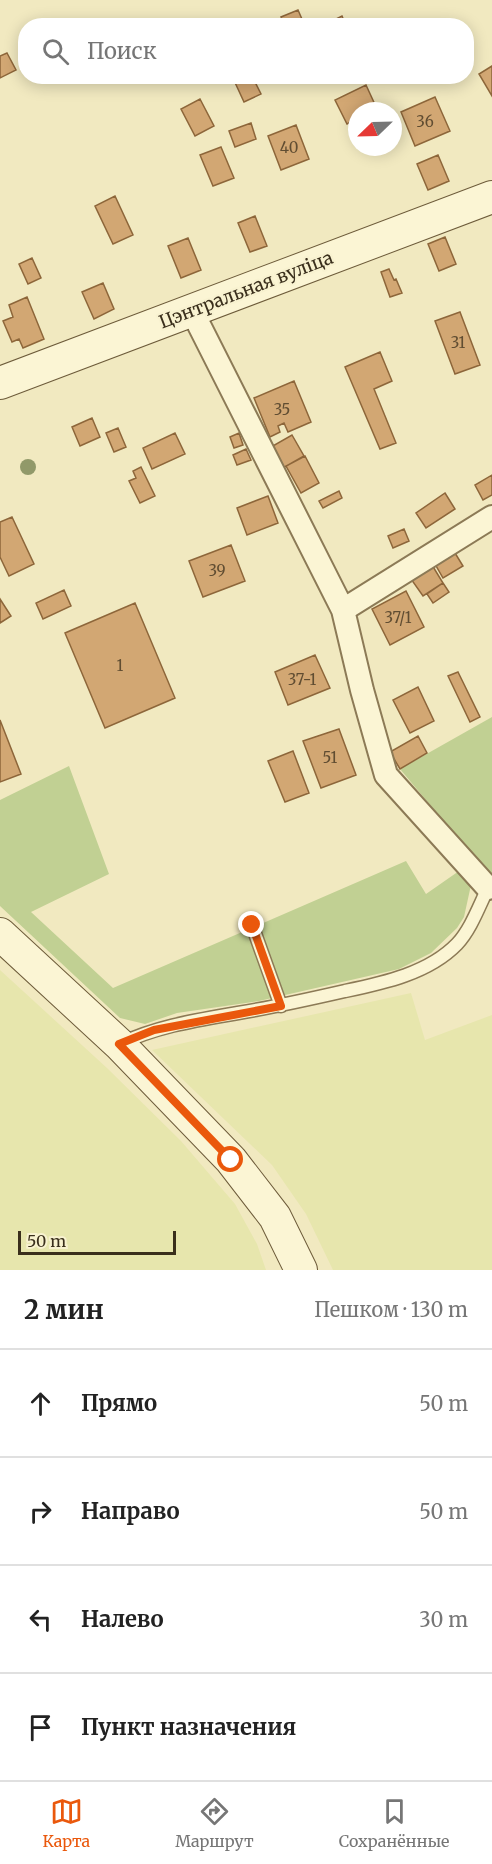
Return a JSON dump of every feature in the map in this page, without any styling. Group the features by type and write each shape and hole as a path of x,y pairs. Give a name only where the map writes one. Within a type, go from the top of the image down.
{"main road":[{"name":"Цэнтральная вуліца","path":"0,383 492,197"},
{"path":"0,934 119,1044 231,1160 275,1217 301,1270"}],"street":[{"path":"189,310 197,321 343,610 386,775 488,888"},
{"path":"343,610 492,518"}],"lane":[{"path":"119,1044 154,1030 281,1006 375,985 423,967 456,945 465,934 488,888"},
{"path":"252,925 281,1006"}],"green space":[{"path":"492,717 492,879 400,769"},
{"path":"69,766 109,874 31,912 113,988 406,861 426,894 459,871 471,885 464,917 457,928 431,953 399,969 259,1001 177,1013 145,1024 120,1018 0,906 0,800"},
{"path":"0,970 107,1068 181,1141 235,1204 257,1244 266,1270 0,1270"},
{"path":"411,993 425,1040 492,1015 492,1270 333,1270 306,1214 272,1165 152,1050"}],"building":[{"path":"298,10 302,18 281,18"},
{"path":"7,53 16,70 0,78 0,56"},
{"path":"492,66 492,96 479,74"},
{"path":"236,84 256,84 261,94 244,102"},
{"path":"366,85 374,102 348,102 347,124 335,100"},
{"path":"435,97 450,131 415,146 402,112"},
{"path":"200,99 214,126 195,136 181,109"},
{"path":"251,123 256,139 235,147 229,131"},
{"path":"296,125 309,159 281,170 268,136"},
{"path":"221,147 234,178 213,186 200,155"},
{"path":"438,155 449,181 428,190 417,164"},
{"path":"115,196 133,235 113,244 95,206"},
{"path":"255,216 267,246 250,252 238,223"},
{"path":"445,237 456,264 439,271 428,244"},
{"path":"188,238 201,270 181,278 168,246"},
{"path":"32,258 41,278 28,284 19,264"},
{"path":"389,269 402,293 390,297 381,272"},
{"path":"103,283 114,309 94,319 82,292"},
{"path":"27,297 44,339 23,348 19,339 12,342 3,321 13,317 9,305"},
{"path":"460,312 480,365 455,374 435,321"},
{"path":"380,352 392,381 374,389 396,443 380,449 345,367"},
{"path":"294,381 311,422 288,432 284,423 278,426 280,432 270,437 254,398"},
{"path":"92,418 100,437 80,446 72,427"},
{"path":"118,428 126,447 114,452 106,433"},
{"path":"175,433 185,454 152,469 143,448"},
{"path":"239,433 243,445 234,448 230,437"},
{"path":"292,435 304,456 283,468 271,447"},
{"path":"246,449 251,460 237,465 233,455"},
{"path":"305,456 319,483 301,493 286,466"},
{"path":"141,467 155,496 140,503 129,481 136,478 133,471"},
{"path":"492,475 492,495 483,500 475,485"},
{"path":"339,491 342,498 323,508 319,501"},
{"path":"445,493 455,509 426,528 416,513"},
{"path":"268,496 278,523 247,535 237,508"},
{"path":"12,517 34,564 9,576 0,557 0,522"},
{"path":"404,529 409,541 393,548 388,536"},
{"path":"231,545 245,581 203,597 189,561"},
{"path":"455,553 463,566 443,578 435,564"},
{"path":"432,565 443,583 423,596 411,579"},
{"path":"443,583 449,592 433,603 427,594"},
{"path":"64,590 71,606 43,619 36,603"},
{"path":"406,591 424,627 390,645 372,609"},
{"path":"0,599 11,616 0,623"},
{"path":"135,603 175,698 105,728 65,633"},
{"path":"315,655 330,688 288,705 275,672"},
{"path":"458,672 480,717 470,722 448,676"},
{"path":"418,687 434,721 410,733 393,700"},
{"path":"0,720 21,774 0,782"},
{"path":"339,729 356,775 321,788 303,741"},
{"path":"418,736 427,753 400,769 390,752"},
{"path":"293,751 309,793 285,802 268,761"}],"route":[{"path":"231,1160 119,1044 154,1030 281,1006 252,925"}]}
